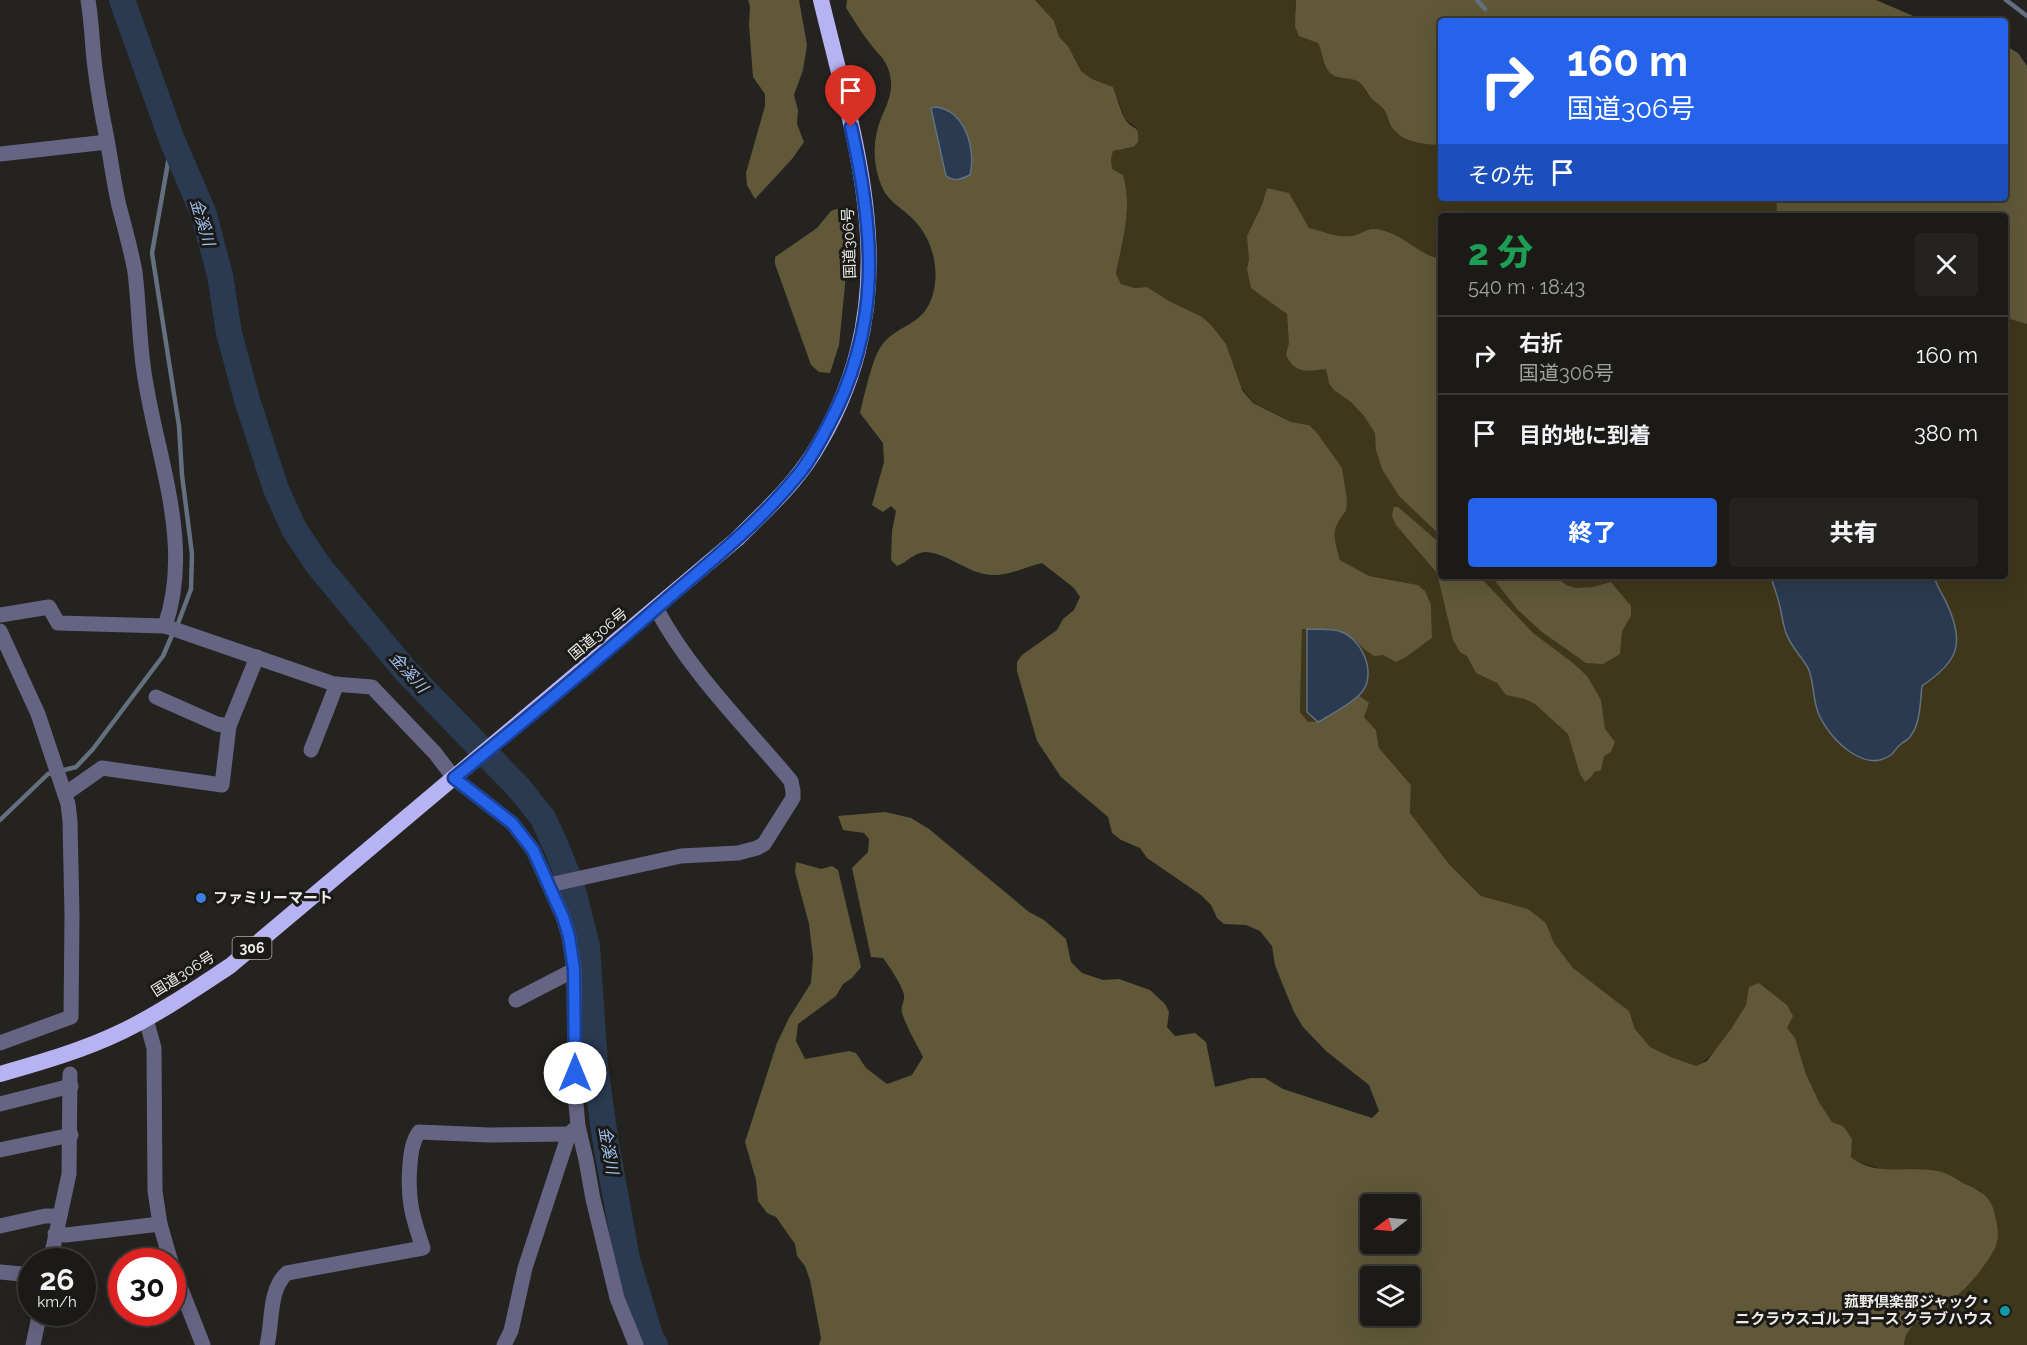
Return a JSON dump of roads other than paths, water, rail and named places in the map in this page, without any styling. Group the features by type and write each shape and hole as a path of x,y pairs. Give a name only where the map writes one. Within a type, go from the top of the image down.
{"highway":[{"name":"国道306号","path":"0,1074 94,1044 146,1019 230,966 737,539 798,475 813,454 847,387 861,341 870,268 865,197 821,0"}],"street":[{"path":"87,0 93,27 95,66 107,142 135,276 142,363 177,545 175,586 167,626"},
{"path":"0,154 107,142"},
{"path":"0,615 49,607 57,623 167,626 338,684 372,687 435,753 454,778 512,823 533,850 553,884 569,936 574,970 574,1130 525,1268 511,1331 504,1345"},
{"path":"553,884 681,856 738,853 757,848 764,844 793,798 794,791 791,781 723,702 674,638 657,608"},
{"path":"0,632 38,714 63,788 70,821 72,915 71,1017 0,1043"},
{"path":"63,788 102,768 222,785 229,726 257,657"},
{"path":"310,750 338,684"},
{"path":"156,698 218,724 229,726"},
{"path":"516,1000 574,970"},
{"path":"146,1019 154,1048 155,1191 160,1224 167,1248"},
{"path":"0,1104 70,1080 69,1174 52,1248"},
{"path":"267,1345 275,1293 279,1279 287,1273 423,1248 409,1199 410,1157 419,1132 489,1135 574,1130"},
{"path":"574,1130 586,1160 617,1298 636,1345"},
{"path":"0,1150 71,1135"},
{"path":"0,1226 45,1216 60,1216"},
{"path":"55,1234 66,1236 160,1224"},
{"path":"0,1272 18,1274"},
{"path":"186,1302 203,1345"},
{"path":"33,1345 37,1326"}],"water":[{"path":"936,107 955,116 962,124 970,144 970,175 961,179 946,176 931,108"},
{"path":"1772,579 1934,579 1953,618 1957,642 1955,651 1943,669 1922,686 1919,714 1912,734 1892,754 1882,759 1861,758 1841,744 1825,726 1817,711 1808,668 1786,633"},
{"path":"1307,629 1335,630 1347,635 1360,648 1367,666 1368,675 1362,692 1348,704 1318,722 1307,712"}],"waterway":[{"name":"金溪川","path":"122,0 172,140 203,212 220,275 229,333 247,400 276,489 294,529 318,565 405,670 519,788 543,818 558,851 572,887 587,946 595,1065 605,1138 627,1259 651,1339 655,1345"},
{"path":"1477,0 1485,9"},
{"path":"2006,0 2027,16"},
{"path":"172,140 152,253 179,426 182,475 192,554 191,589 177,626"},
{"path":"0,820 48,774 76,767 93,749 163,656 173,633"}],"place":[{"name":"ファミリーマート","path":"201,898"},
{"name":"菰野倶楽部ジャック・ ニクラウスゴルフコース クラブハウス","path":"2005,1311"}]}
